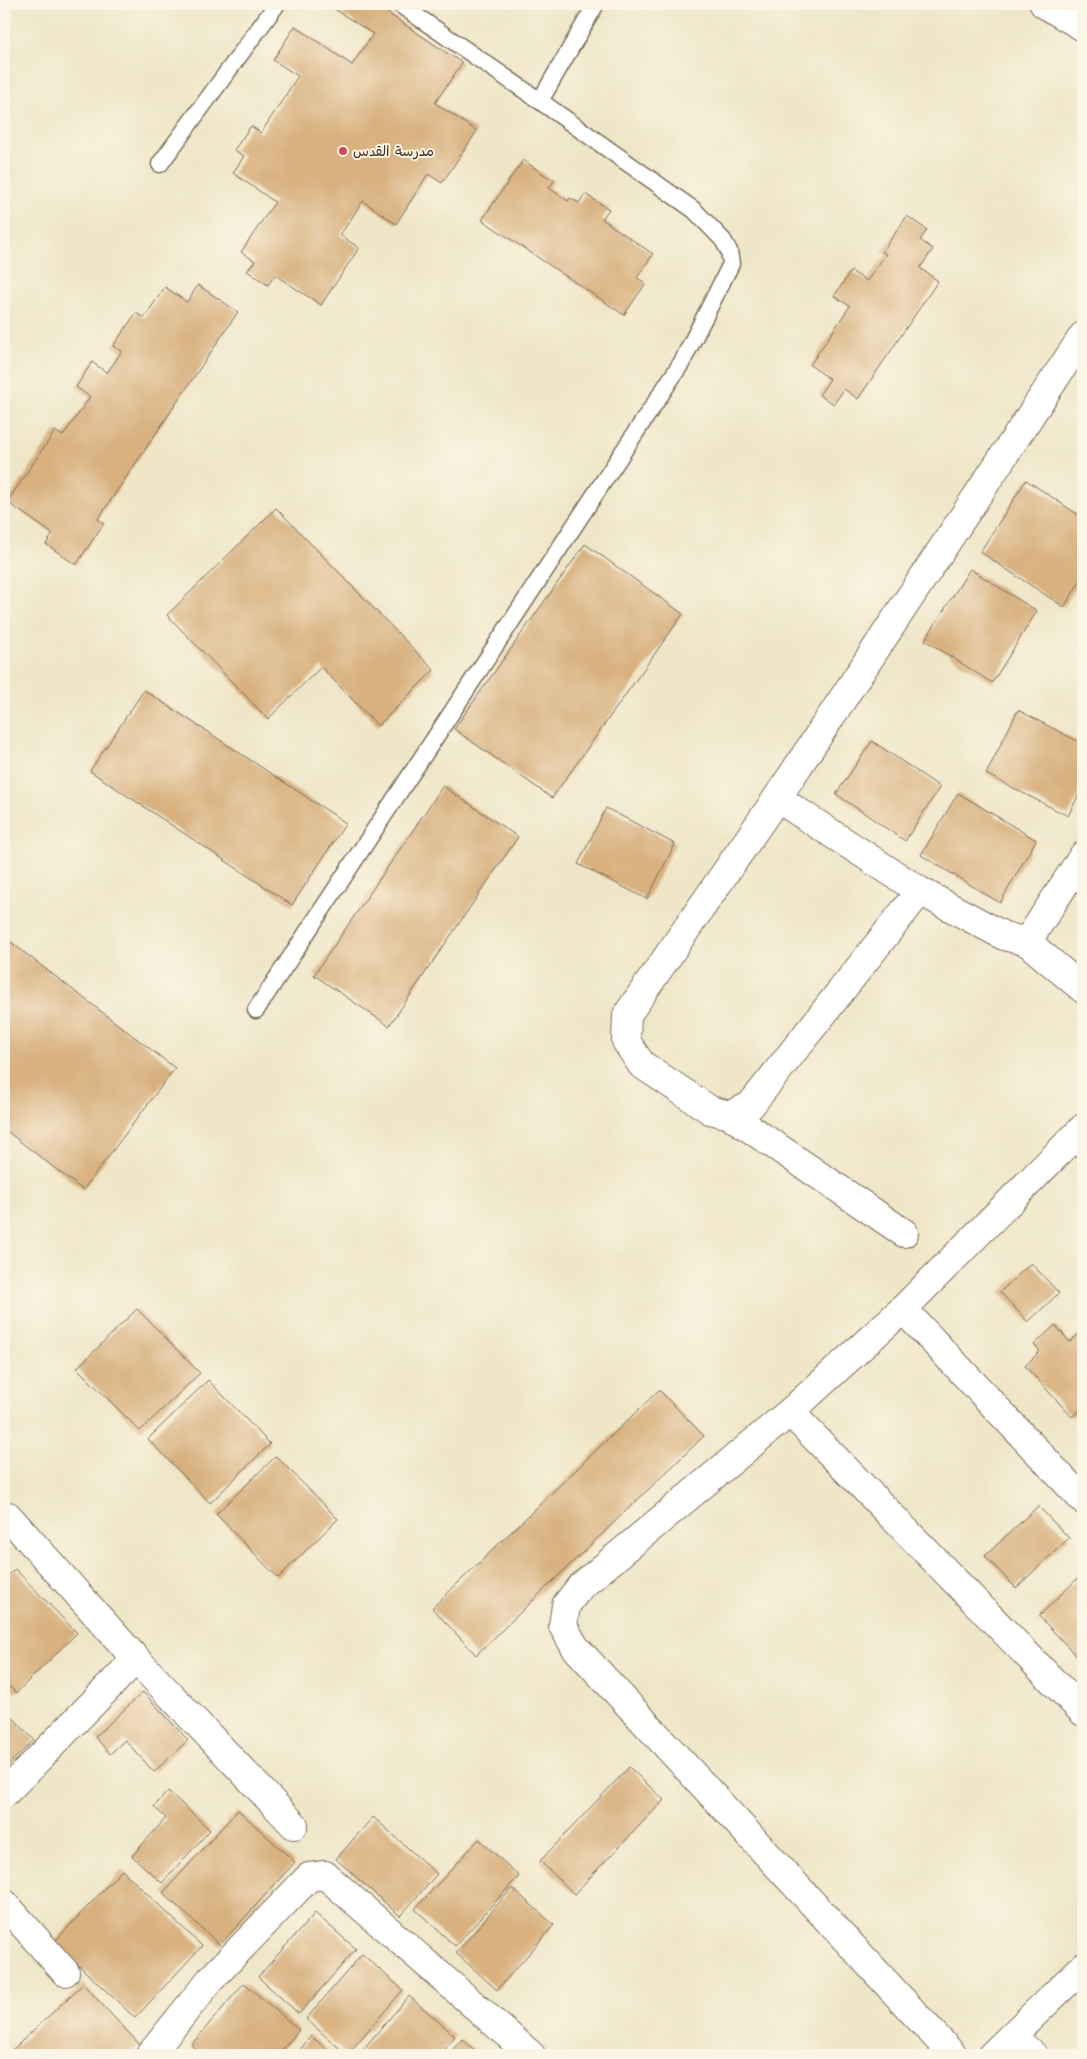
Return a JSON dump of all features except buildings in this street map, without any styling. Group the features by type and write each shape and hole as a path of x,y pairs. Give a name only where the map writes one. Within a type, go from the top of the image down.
{"street":[{"path":"1044,4 1083,27"},
{"path":"904,1233 730,1115 710,1110 641,1064 626,1041 627,1015 777,798 1080,346"},
{"path":"777,798 920,892 1004,936 1027,942 1083,989"},
{"path":"1027,942 1083,856"},
{"path":"730,1115 750,1106 920,892"},
{"path":"953,2055 575,1647 563,1626 566,1605 580,1587 790,1412 903,1309 1083,1128"},
{"path":"903,1309 1083,1500"},
{"path":"790,1412 1083,1712"},
{"path":"8,1516 136,1659 294,1825"},
{"path":"4,1794 136,1659"},
{"path":"150,2055 210,1980 309,1877 325,1875 531,2055"},
{"path":"4,1903 65,1972"},
{"path":"992,2055 1083,1967"},
{"path":"1012,2036 1033,2055"}],"lane":[{"path":"160,164 277,4"},
{"path":"256,1010 682,362 731,264 729,251 723,240 694,210 399,4"},
{"path":"540,101 596,4"}],"place":[{"name":"مدرسة القدس","path":"343,151"}]}
